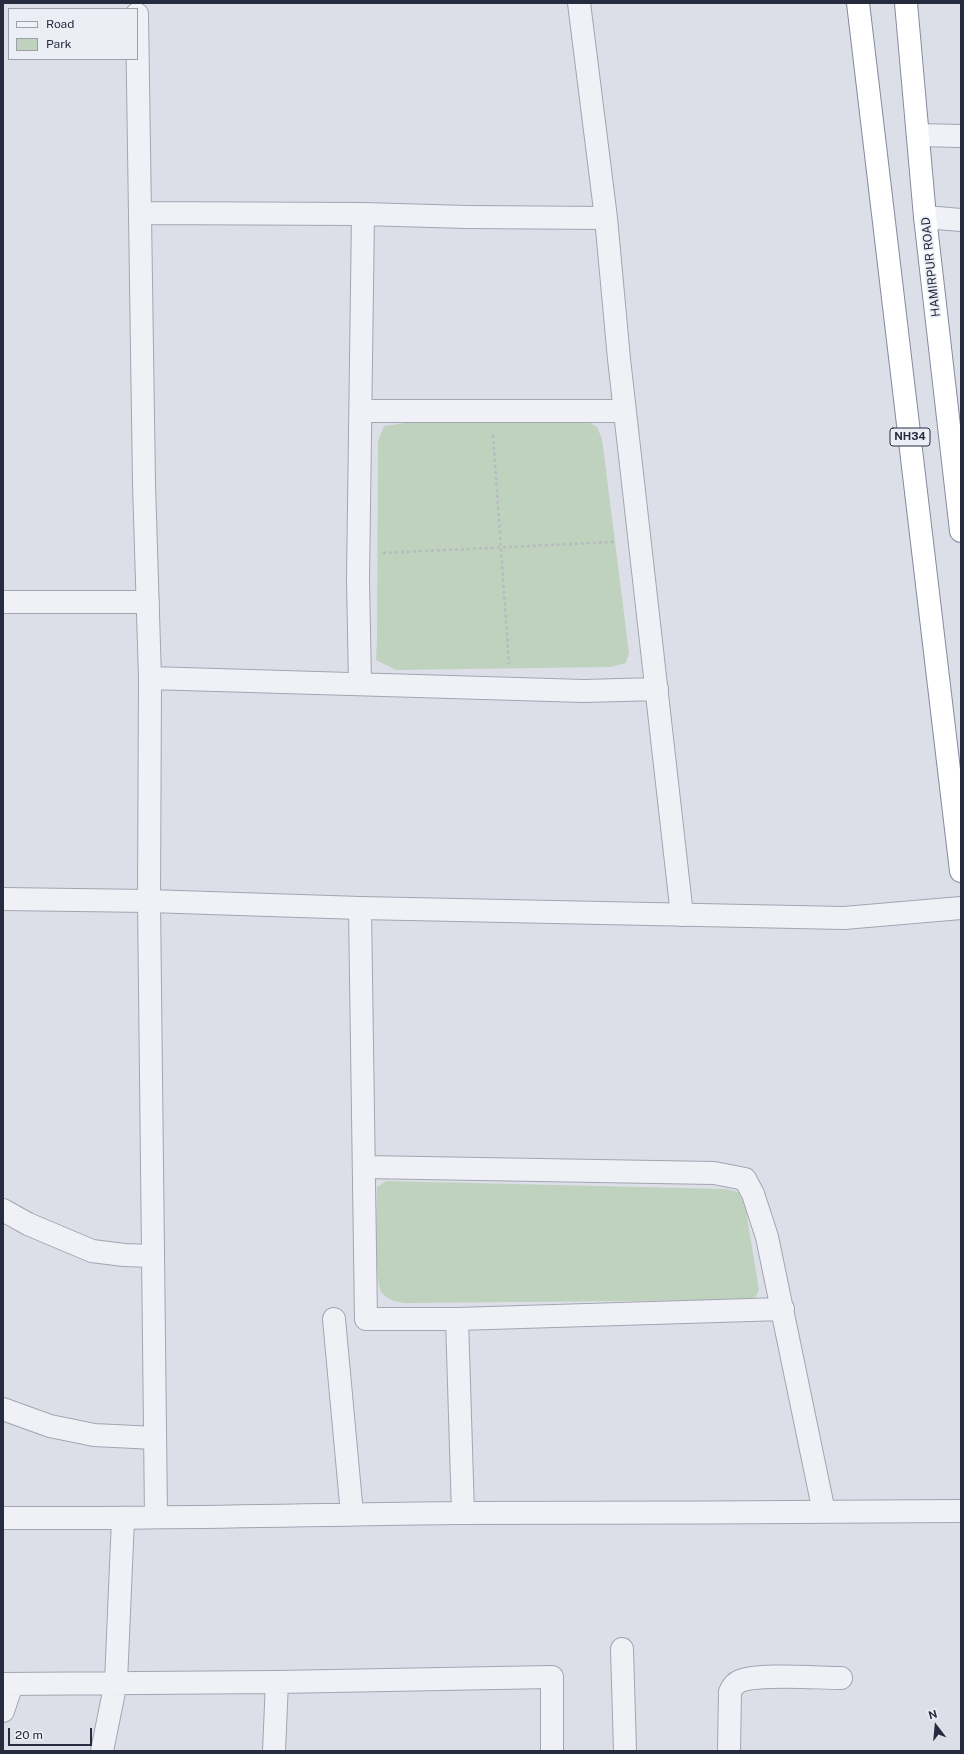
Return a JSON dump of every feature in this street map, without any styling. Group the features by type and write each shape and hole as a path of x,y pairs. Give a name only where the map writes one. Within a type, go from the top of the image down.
{"highway":[{"name":"NH34","path":"858,3 961,871"},
{"name":"HAMIRPUR ROAD","path":"906,3 925,217 961,531"}],"street":[{"path":"579,3 606,218 625,411 658,689 682,915"},
{"path":"138,60 144,484 150,678 149,901 156,1517"},
{"path":"918,135 961,136"},
{"path":"140,212 606,218"},
{"path":"360,683 359,554 363,214"},
{"path":"925,217 961,220"},
{"path":"361,411 625,411"},
{"path":"3,602 148,602"},
{"path":"150,678 360,683 584,691 658,689"},
{"path":"3,899 149,901 360,908 844,918 961,908"},
{"path":"360,908 366,1319 457,1319 783,1309"},
{"path":"364,1167 714,1173 745,1179 753,1194 767,1237 824,1512"},
{"path":"3,1210 28,1224 92,1251 124,1255 153,1256"},
{"path":"334,1319 352,1514"},
{"path":"457,1319 463,1513"},
{"path":"3,1409 50,1426 94,1436 155,1438"},
{"path":"3,1518 122,1519 156,1517 352,1514 961,1511"},
{"path":"102,1751 116,1682 122,1519"},
{"path":"622,1649 625,1751"},
{"path":"3,1711 7,1684 277,1682 552,1677 552,1751"},
{"path":"729,1751 730,1692 734,1685 740,1681 760,1677 841,1678"},
{"path":"274,1751 277,1682"}],"path":[{"path":"492,411 510,689"},
{"path":"359,554 640,541"}],"green space":[{"path":"582,418 597,427 602,439 629,653 626,663 610,667 396,670 376,660 378,441 384,426 412,422"},
{"path":"386,1181 726,1189 738,1192 745,1205 759,1290 755,1298 745,1300 404,1303 394,1301 382,1293 379,1286 377,1259 377,1187"}]}
